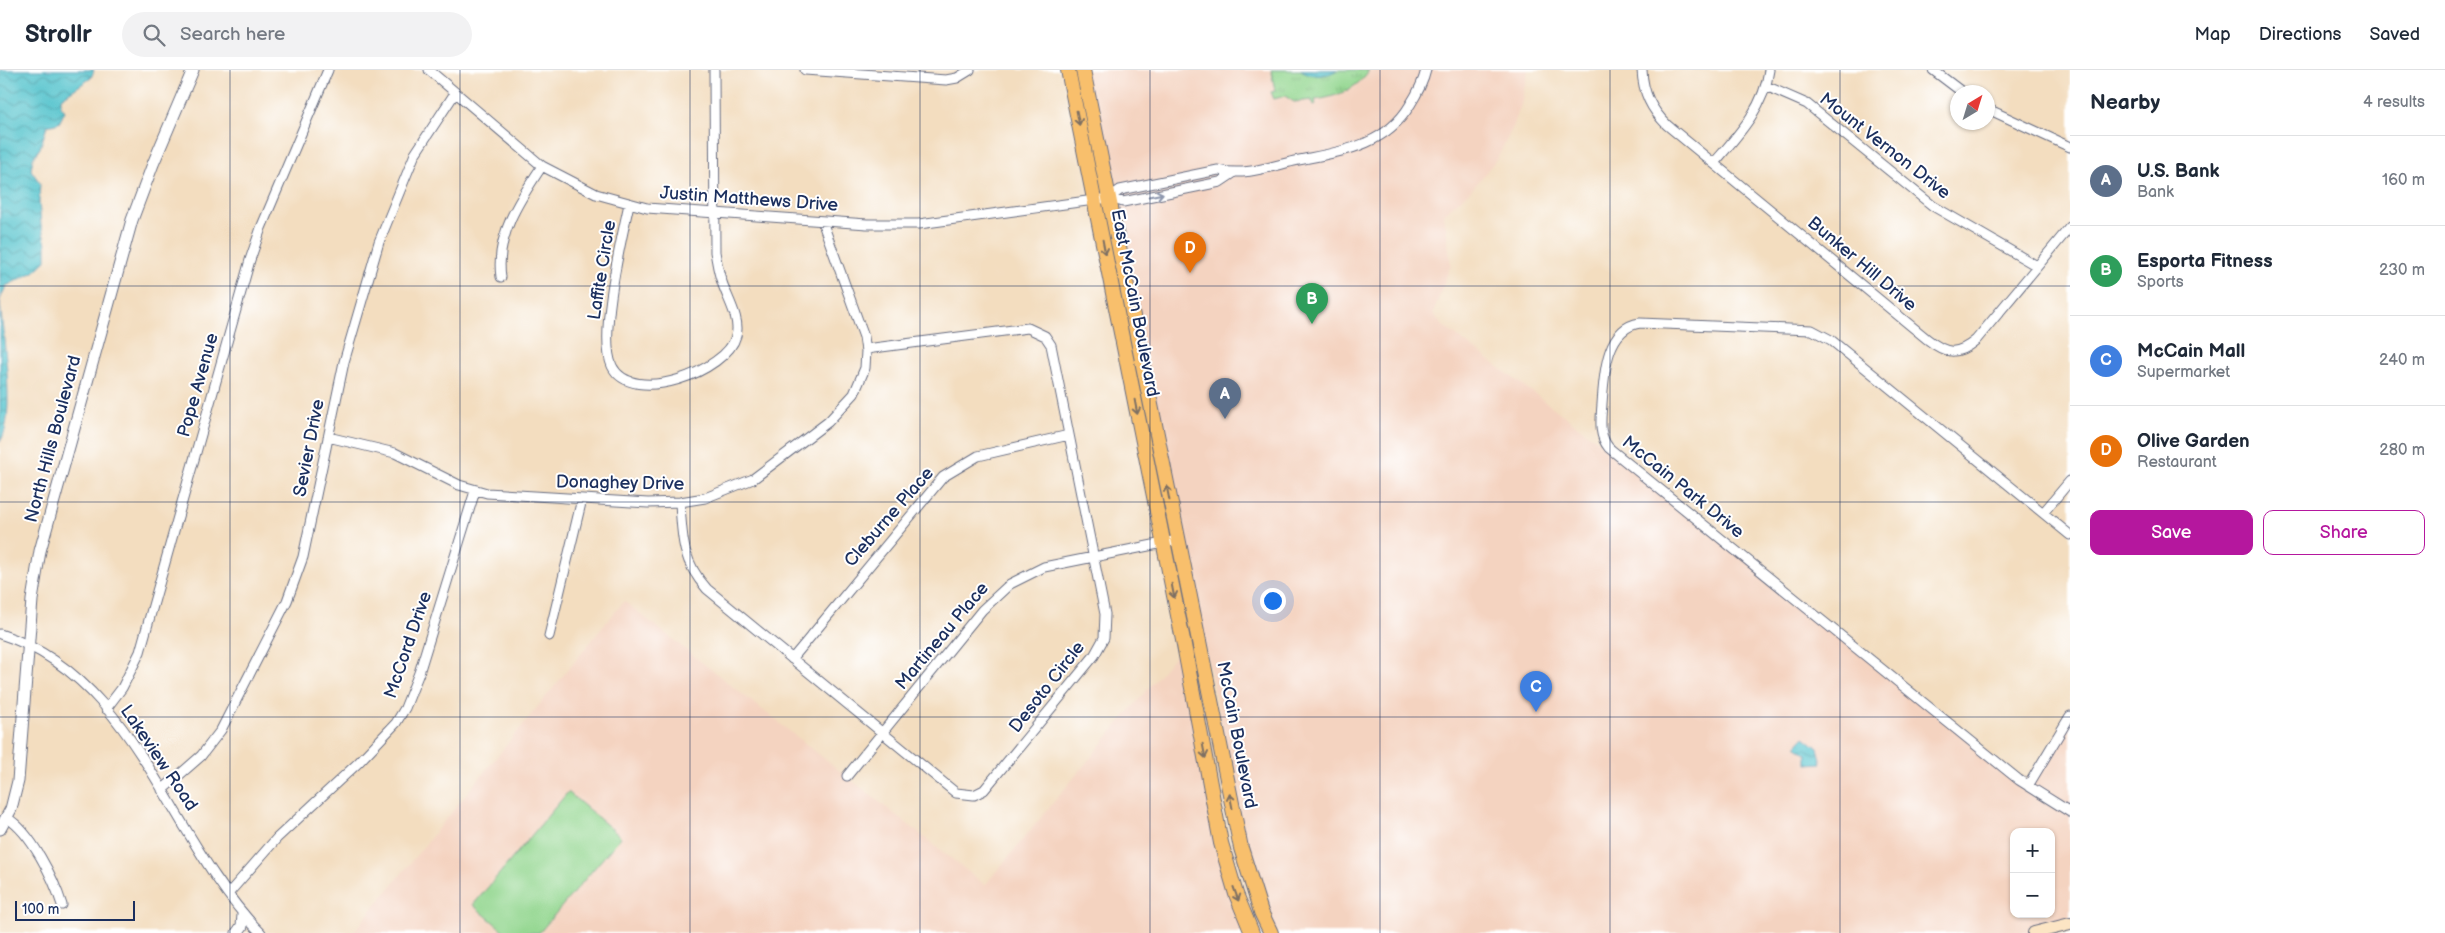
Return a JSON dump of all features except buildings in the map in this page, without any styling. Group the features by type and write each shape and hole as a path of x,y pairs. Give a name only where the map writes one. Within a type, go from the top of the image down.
{"main road":[{"name":"East McCain Boulevard","path":"1068,70 1102,199 1178,540"},
{"name":"East McCain Boulevard","path":"1083,70 1102,199 1164,543"},
{"name":"McCain Boulevard","path":"1178,540 1241,848 1261,912 1271,933"},
{"name":"McCain Boulevard","path":"1164,543 1221,843 1236,894 1252,933"},
{"path":"2034,933 2070,924"}],"street":[{"name":"North Hills Boulevard","path":"0,829 7,818 18,781 32,600 40,550 123,248 142,190 193,70"},
{"name":"Pope Avenue","path":"106,709 126,681 140,652 250,260 261,228 328,70"},
{"name":"Justin Matthews Drive","path":"429,70 542,166 596,194 629,204 668,210 822,221 919,224 1102,199 1120,190 1218,170 1232,174 1344,151 1374,140 1391,128 1406,113 1418,92 1426,70"},
{"name":"Laffite Circle","path":"629,204 610,299 609,339 612,366 624,379 636,383 667,383 686,377 724,355 736,337 736,321 721,279 715,252 713,213 714,70"},
{"path":"805,70 946,80 957,78 970,70"},
{"name":"Bunker Hill Drive","path":"1642,70 1644,88 1654,111 1667,125 1927,339 1945,350 1961,350 1976,340 2070,227"},
{"path":"1714,164 1755,112 1766,86 1769,70"},
{"path":"1933,70 1953,85"},
{"name":"Mount Vernon Drive","path":"1766,86 1807,104 1933,206 2038,266"},
{"name":"Sevier Drive","path":"162,790 201,756 221,730 287,601 303,557 346,353 389,215 415,154 456,94"},
{"path":"1995,113 2070,147"},
{"path":"500,277 499,255 503,239 514,212 542,166"},
{"name":"Donaghey Drive","path":"328,437 395,453 475,490 514,496 680,502 719,494 753,479 828,422 849,401 857,389 865,368 866,349 864,337 822,221"},
{"name":"McCain Park Drive","path":"2070,535 1831,340 1812,330 1640,323 1626,329 1615,342 1607,357 1604,370 1601,430 1609,448 2028,786 2070,812"},
{"name":"Desoto Circle","path":"680,502 686,556 700,582 956,792 974,795 984,790 1101,645 1105,614 1050,345 1045,336 1038,331 1028,328 866,349"},
{"name":"Cleburne Place","path":"792,659 943,476 978,456 1069,435"},
{"path":"2043,513 2070,481"},
{"name":"McCord Drive","path":"228,894 283,832 358,763 396,723 408,701 419,673 475,490"},
{"path":"549,636 582,499"},
{"name":"Martineau Place","path":"847,776 998,593 1022,576 1044,567 1178,540"},
{"name":"Lakeview Road","path":"0,634 28,645 65,669 106,709 128,737 228,894 243,915 260,933"},
{"path":"2028,786 2070,716"},
{"path":"7,818 23,832 56,886 62,905"},
{"path":"237,933 242,926 243,915"}],"shaded area":[{"path":"1083,70 1528,70 1521,105 1513,127 1498,157 1475,186 1444,214 1451,264 1433,313 1442,325 1625,461 2028,786 2070,715 2070,924 2036,933 1271,933 1261,912"},
{"path":"624,601 985,885 1184,645 1229,873 1252,933 353,933"}],"green space":[{"path":"1271,70 1369,70 1353,87 1331,97 1315,100 1316,105 1313,106 1312,100 1294,102 1285,96 1274,99 1271,92 1275,91"},
{"path":"568,792 621,837 539,933 506,933 473,905"}],"water":[{"path":"0,70 94,70 91,78 61,98 61,106 65,111 59,123 47,126 40,148 33,158 31,170 40,183 39,202 41,225 46,244 46,261 34,272 6,286 0,300"},
{"path":"1301,70 1337,70 1319,75"},
{"path":"0,301 8,395 5,430 0,442"},
{"path":"1804,737 1818,748 1822,763 1807,764 1807,754 1796,746"}],"place":[{"name":"Olive Garden","path":"1190,273"},
{"name":"Esporta Fitness","path":"1312,324"},
{"name":"U.S. Bank","path":"1225,419"},
{"name":"McCain Mall","path":"1536,712"}]}
